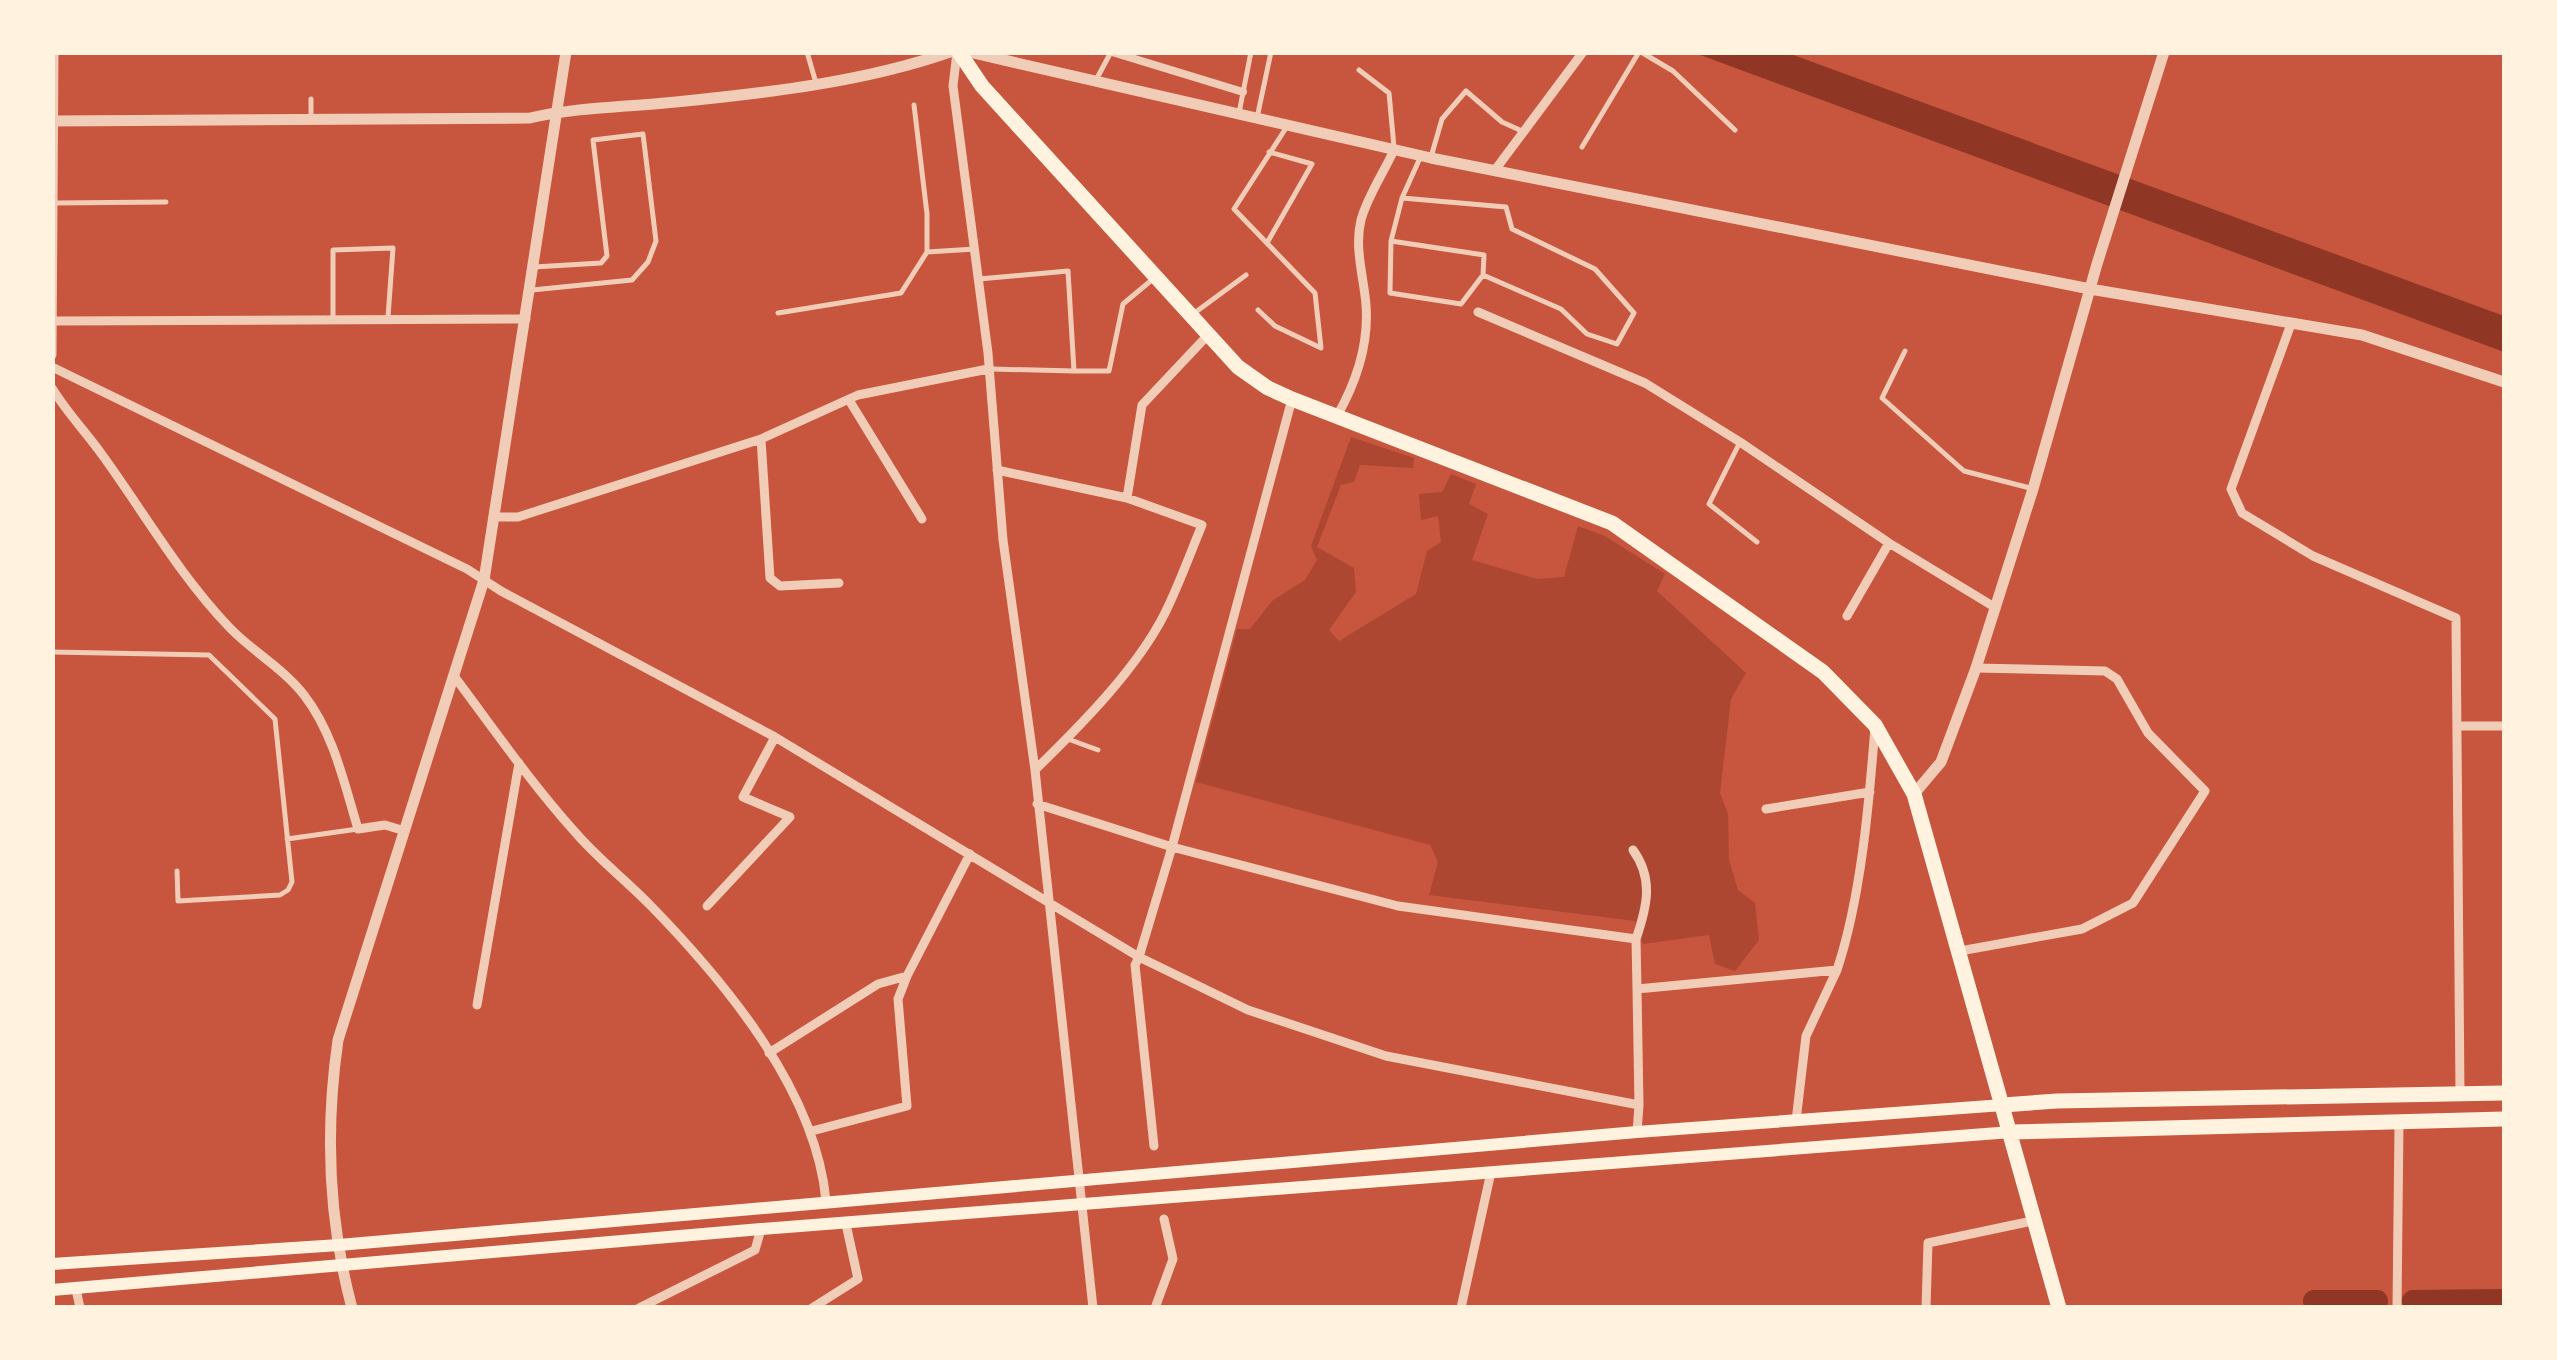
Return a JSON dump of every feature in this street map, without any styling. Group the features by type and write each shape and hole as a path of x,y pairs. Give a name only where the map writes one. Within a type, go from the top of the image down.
{"main road":[{"path":"955,52 1238,367 1292,399 1612,523 1823,672 1875,725 1914,794 2059,1308"},
{"path":"52,1264 339,1245 1637,1132 2056,1101 2504,1093"},
{"path":"52,1290 761,1228 2010,1132 2504,1119"}],"street":[{"path":"52,355 54,52"},
{"path":"352,1308 339,1245 329,1140 338,1040 484,580 566,52"},
{"path":"53,121 530,118 558,111 681,102 816,83 914,65 955,52 953,86 979,279 1002,540 1050,904 1093,1308"},
{"path":"968,52 1426,157 2090,289 2362,335 2504,382"},
{"path":"1111,52 1243,92"},
{"path":"1495,170 1584,52"},
{"path":"1914,794 1941,762 1976,668 2164,52"},
{"path":"1337,416 1366,347 1361,221 1394,150"},
{"path":"1478,312 1645,383 1740,442 1889,544 1996,608"},
{"path":"55,322 526,319"},
{"path":"2291,324 2231,488 2242,513 2313,556 2456,618 2460,1094"},
{"path":"1127,498 1142,405 1207,336"},
{"path":"52,368 467,568 775,736 1138,958 1248,1010 1386,1056 1639,1105"},
{"path":"496,517 518,517 762,439 858,395 988,368"},
{"path":"52,388 169,556 232,631 268,658 305,696 331,741 358,829 385,825 405,831"},
{"path":"1154,1146 1135,965 1172,846 1292,399"},
{"path":"849,400 922,519"},
{"path":"762,439 770,578 780,586 840,584"},
{"path":"996,470 1127,498 1202,525 1165,613 1146,646 1034,770"},
{"path":"1847,616 1889,544"},
{"path":"1960,951 2082,929 2133,902 2205,791 2148,733 2117,680 2105,670 1976,668"},
{"path":"454,676 576,834 706,964 768,1053 812,1131 826,1201"},
{"path":"1796,1121 1806,1036 1846,942 1870,792 1875,725"},
{"path":"2458,726 2504,726"},
{"path":"707,906 790,817 744,797 775,736"},
{"path":"477,1006 519,763"},
{"path":"1766,809 1870,792"},
{"path":"1038,804 1172,846 1398,906 1636,939"},
{"path":"1633,850 1646,875 1648,892 1636,939 1637,1132"},
{"path":"812,1131 907,1106 898,999 970,854"},
{"path":"1638,988 1836,970"},
{"path":"768,1053 878,984 907,976"},
{"path":"2397,1308 2399,1124"},
{"path":"1460,1308 1491,1172"},
{"path":"1156,1308 1173,1259 1164,1219"},
{"path":"1926,1308 1928,1243 2032,1221"},
{"path":"812,1308 858,1279 846,1224"},
{"path":"639,1308 754,1250 761,1228"},
{"path":"76,1289 80,1308"}],"lane":[{"path":"807,52 816,83"},
{"path":"1095,83 1111,52"},
{"path":"1238,116 1250,52"},
{"path":"1257,119 1271,52"},
{"path":"1582,147 1640,52 1674,71 1734,130"},
{"path":"1359,70 1389,93 1394,150"},
{"path":"1391,240 1484,255 1482,276 1461,304 1390,293 1391,240 1402,198 1442,119 1466,90 1502,122 1522,131"},
{"path":"311,100 311,121"},
{"path":"778,313 900,293 927,252 927,214 914,105"},
{"path":"1258,310 1275,326 1321,348 1315,293 1234,208 1287,126"},
{"path":"531,290 632,280 648,262 656,240 643,134 593,140 607,256 601,263 534,268"},
{"path":"1267,243 1312,164 1269,152"},
{"path":"1402,198 1506,207 1512,229 1596,269 1634,314 1617,344 1587,334 1561,309 1482,276"},
{"path":"55,204 166,202"},
{"path":"332,321 332,250 393,248 388,320"},
{"path":"927,252 975,249"},
{"path":"979,279 1068,271 1074,371"},
{"path":"1191,316 1246,275"},
{"path":"988,368 1109,371 1123,304 1155,277"},
{"path":"1905,351 1882,398 1964,471 2032,488"},
{"path":"1740,442 1709,504 1757,542"},
{"path":"52,652 208,656 276,718 292,882 288,890 280,894 178,901 176,870"},
{"path":"1066,739 1098,750"},
{"path":"287,838 358,829"}],"shaded area":[{"path":"1695,53 1788,53 2504,316 2504,352"},
{"path":"1351,437 1414,458 1413,468 1360,465 1354,482 1341,485 1317,547 1354,568 1356,592 1329,630 1339,641 1416,594 1427,551 1441,542 1438,516 1421,520 1419,494 1442,492 1451,474 1476,484 1469,504 1488,514 1472,560 1537,579 1564,577 1578,526 1605,536 1665,574 1657,591 1746,673 1731,699 1720,793 1728,814 1729,860 1738,890 1755,903 1759,940 1735,971 1715,964 1709,935 1643,944 1635,921 1429,895 1438,862 1430,845 1196,782 1237,629 1250,629 1272,601 1305,580 1317,560 1311,546"}],"waterway":[{"path":"2413,1301 2504,1300"},
{"path":"2314,1301 2377,1301"}]}
